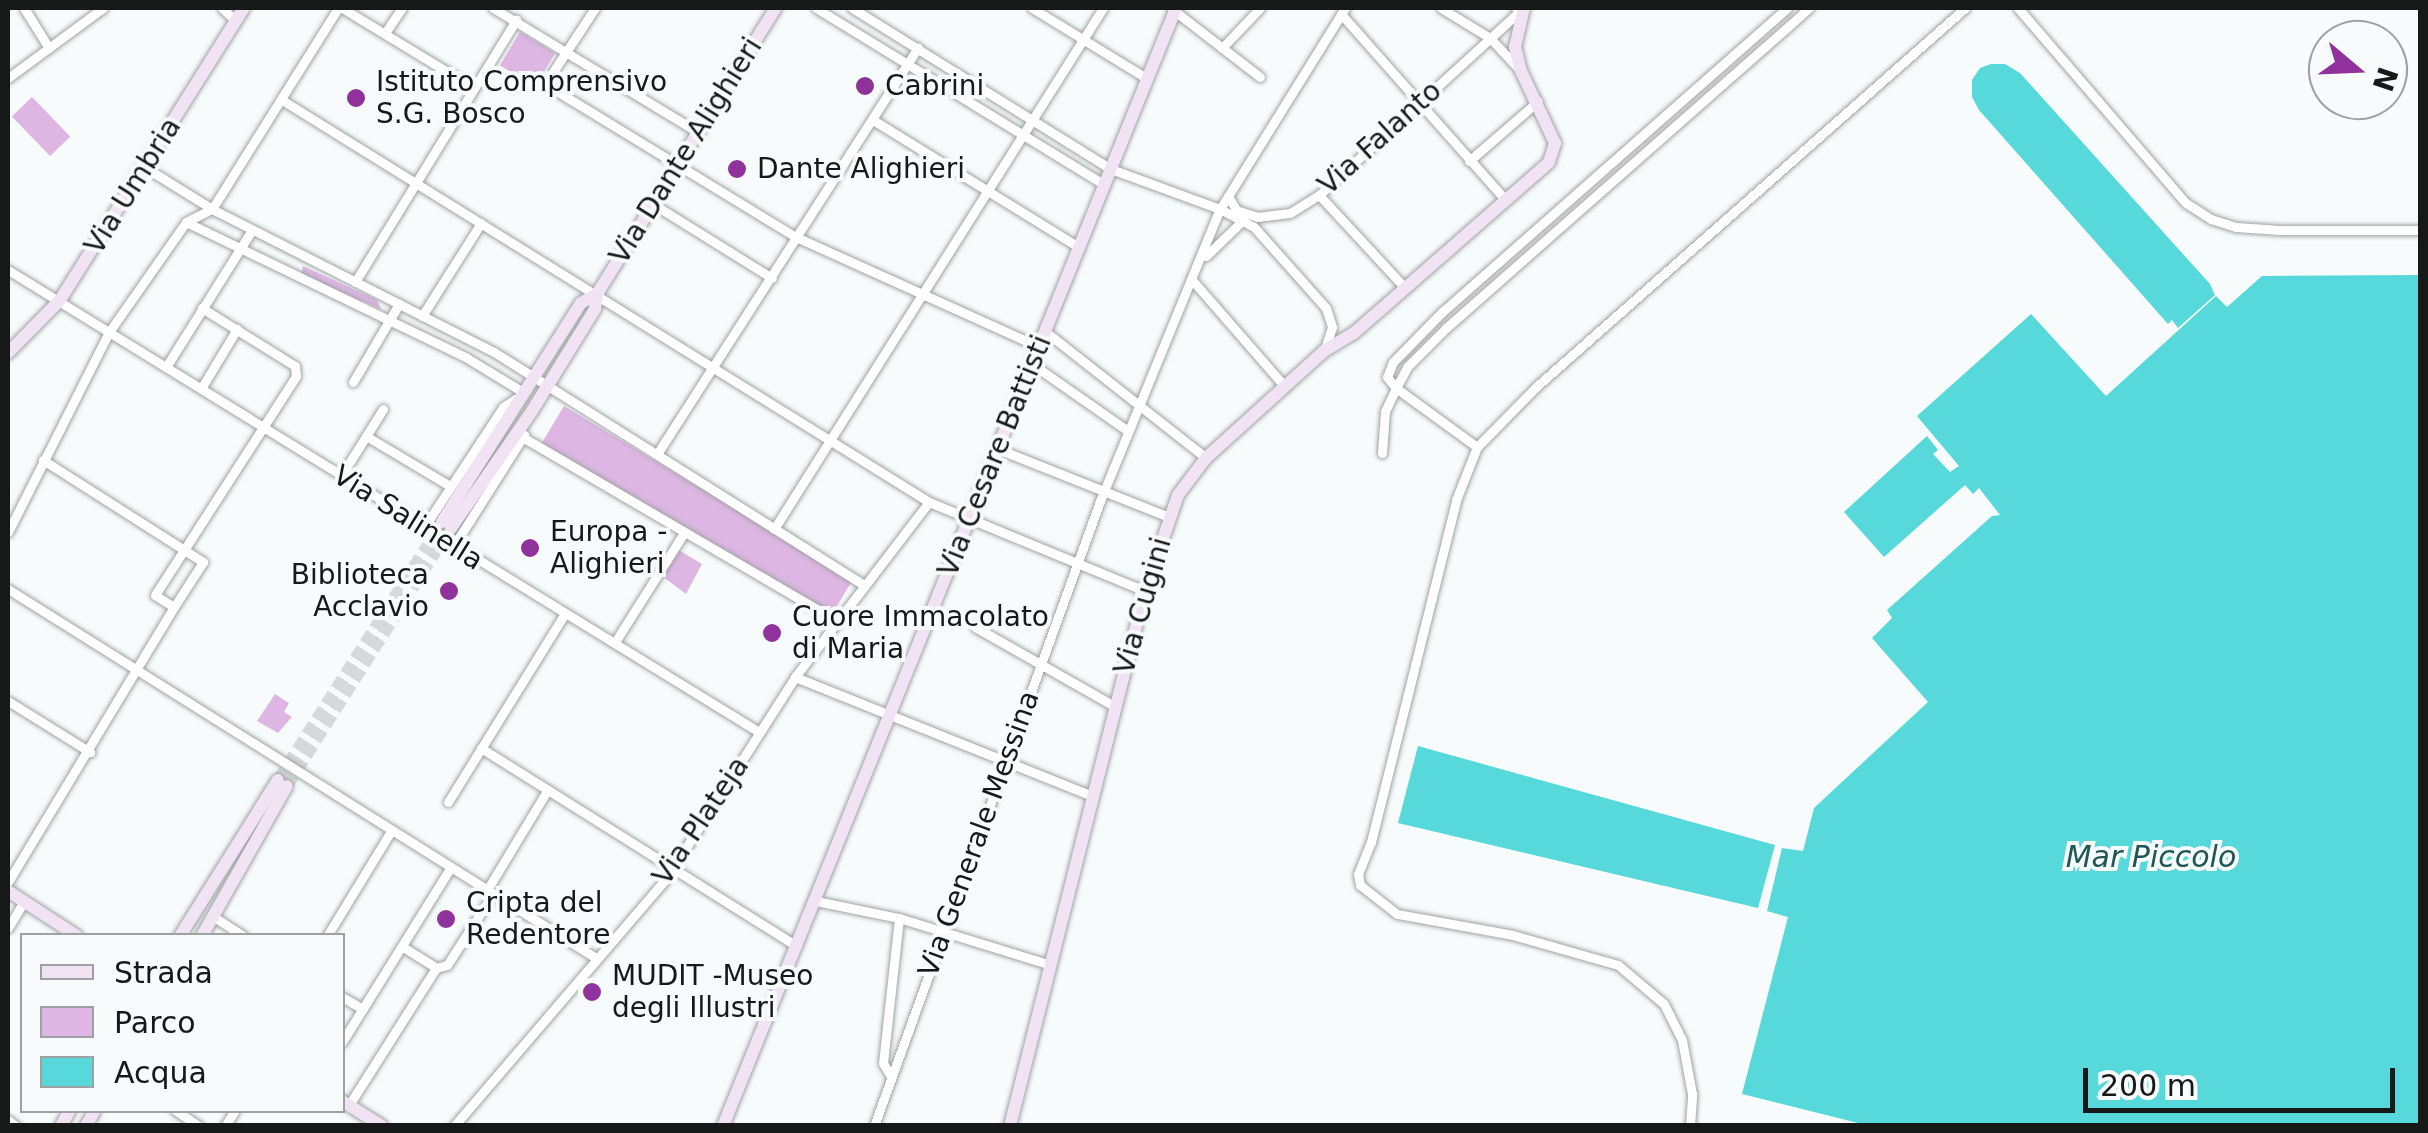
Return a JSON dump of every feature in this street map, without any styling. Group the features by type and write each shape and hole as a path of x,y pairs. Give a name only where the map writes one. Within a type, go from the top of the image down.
{"main road":[{"name":"Via Dante Alighieri","path":"596,294 595,309 532,411 447,525 521,394 582,302 596,294 776,8"},
{"name":"Via Cesare Battisti","path":"722,1126 892,717 1174,8"},
{"name":"Via Falanto","path":"1520,9 1515,47 1520,71"},
{"name":"Via Umbria","path":"8,353 60,300 239,14"},
{"name":"Via Cugini","path":"1010,1126 1145,590 1169,516 1206,458 1324,351 1354,332 1549,162 1554,143 1538,101 1520,71"},
{"path":"182,933 283,783 204,933"},
{"path":"8,890 72,933"},
{"path":"346,1103 382,1126"}],"street":[{"path":"24,8 49,48"},
{"path":"8,78 103,8"},
{"path":"222,8 239,14"},
{"path":"384,33 402,8"},
{"path":"494,8 698,132"},
{"path":"594,8 546,84 796,238 1040,347"},
{"path":"816,8 1104,185"},
{"path":"852,8 1111,170 1244,220 1326,308 1332,327 1324,351"},
{"path":"1032,8 1148,79"},
{"path":"774,529 1102,8"},
{"path":"1174,8 1260,77"},
{"path":"1222,48 1260,8"},
{"path":"1442,8 1490,38 1520,71"},
{"path":"1477,447 1396,388 1387,377 1393,362 1442,312 1787,8"},
{"path":"1382,453 1385,410 1407,368 1446,328 1809,8"},
{"path":"1690,1126 1692,1094 1682,1040 1664,1004 1618,965 1513,935 1397,914 1360,886 1358,874 1371,842 1456,500 1477,447 1537,386 1966,8"},
{"path":"2018,8 2186,203 2211,219 2236,227 2280,230 2420,230"},
{"path":"322,9 338,10 384,33 474,88"},
{"name":"Via Falanto","path":"1275,217 1319,194 1520,9"},
{"path":"8,532 110,332 186,222 212,209 338,10"},
{"path":"1343,11 1504,198"},
{"name":"Via Generale Messina","path":"874,1126 1104,490 1128,430 1142,408 1220,210 1343,11"},
{"path":"355,282 516,20"},
{"path":"658,454 918,48"},
{"path":"282,100 929,502 1145,590"},
{"path":"1469,161 1538,101"},
{"path":"873,120 1080,248"},
{"path":"146,168 212,209 476,343 863,584"},
{"path":"1319,194 1405,288"},
{"path":"1228,196 1236,210 1258,217 1275,217 1266,240"},
{"path":"653,204 772,278"},
{"path":"1201,260 1244,220"},
{"path":"186,222 468,358 521,394"},
{"path":"422,316 481,222"},
{"path":"166,367 252,230"},
{"path":"294,275 303,256"},
{"name":"Via Salinella","path":"8,270 453,547 760,732"},
{"path":"1193,281 1285,387"},
{"path":"353,382 400,304"},
{"path":"174,608 155,596 296,376 295,366 202,308"},
{"path":"202,388 238,329"},
{"path":"1046,332 1206,458"},
{"path":"468,358 476,343"},
{"path":"1032,364 1128,430"},
{"name":"Via Dante Alighieri","path":"424,528 503,407 521,394"},
{"path":"341,476 383,409"},
{"name":"Via Dante Alighieri","path":"453,547 524,438 532,411"},
{"path":"366,436 450,486"},
{"path":"524,438 837,621"},
{"path":"998,449 1169,516"},
{"path":"8,882 202,562 43,460"},
{"name":"Via Plateja","path":"454,1126 674,869 795,677 929,502"},
{"path":"615,642 684,533"},
{"path":"8,590 596,958"},
{"path":"448,802 565,613"},
{"path":"975,627 1116,706"},
{"path":"795,677 1093,796"},
{"path":"8,701 90,752"},
{"path":"481,748 797,946"},
{"path":"346,1103 436,968 447,965 547,790"},
{"path":"329,933 391,831"},
{"path":"345,1037 451,868"},
{"path":"8,928 24,901"},
{"path":"816,901 900,918 1052,958"},
{"path":"214,918 238,933"},
{"path":"891,1076 882,1063 900,918"},
{"path":"403,947 436,968"},
{"path":"345,999 363,1009"},
{"path":"8,1120 16,1126"}],"green space":[{"path":"520,32 555,53 535,87 500,65"},
{"path":"32,97 70,137 50,156 12,116"},
{"path":"303,266 377,300 381,309 301,275"},
{"path":"564,406 853,580 831,616 542,443"},
{"path":"677,549 702,564 686,594 662,576"},
{"path":"275,694 289,703 284,712 292,717 278,733 257,721"}],"water":[{"path":"2005,64 2020,73 2210,284 2215,295 2178,328 2172,320 2168,324 1979,110 1972,97 1972,80 1980,68"},
{"name":"Mar Piccolo","path":"2420,275 2420,1125 1866,1125 1742,1094 1788,917 1767,911 1782,848 1803,851 1814,808 1928,702 1872,638 1892,618 1887,610 1992,516 2000,515 1979,488 1973,494 1965,485 1884,557 1844,512 1927,436 1938,450 1933,454 1950,472 1959,466 1917,416 2031,314 2106,396 2216,296 2227,307 2262,276"},
{"path":"1418,746 1775,845 1758,908 1398,823"}],"tunnel":[{"path":"278,780 441,524"},
{"path":"287,786 449,531"}],"place":[{"name":"Cabrini","path":"865,86"},
{"name":"Istituto Comprensivo S.G. Bosco","path":"356,98"},
{"name":"Dante Alighieri","path":"737,169"},
{"name":"Europa - Alighieri","path":"530,548"},
{"name":"Biblioteca Acclavio","path":"449,591"},
{"name":"Cuore Immacolato di Maria","path":"772,633"},
{"name":"Cripta del Redentore","path":"446,919"},
{"name":"MUDIT -Museo degli Illustri","path":"592,992"}]}
